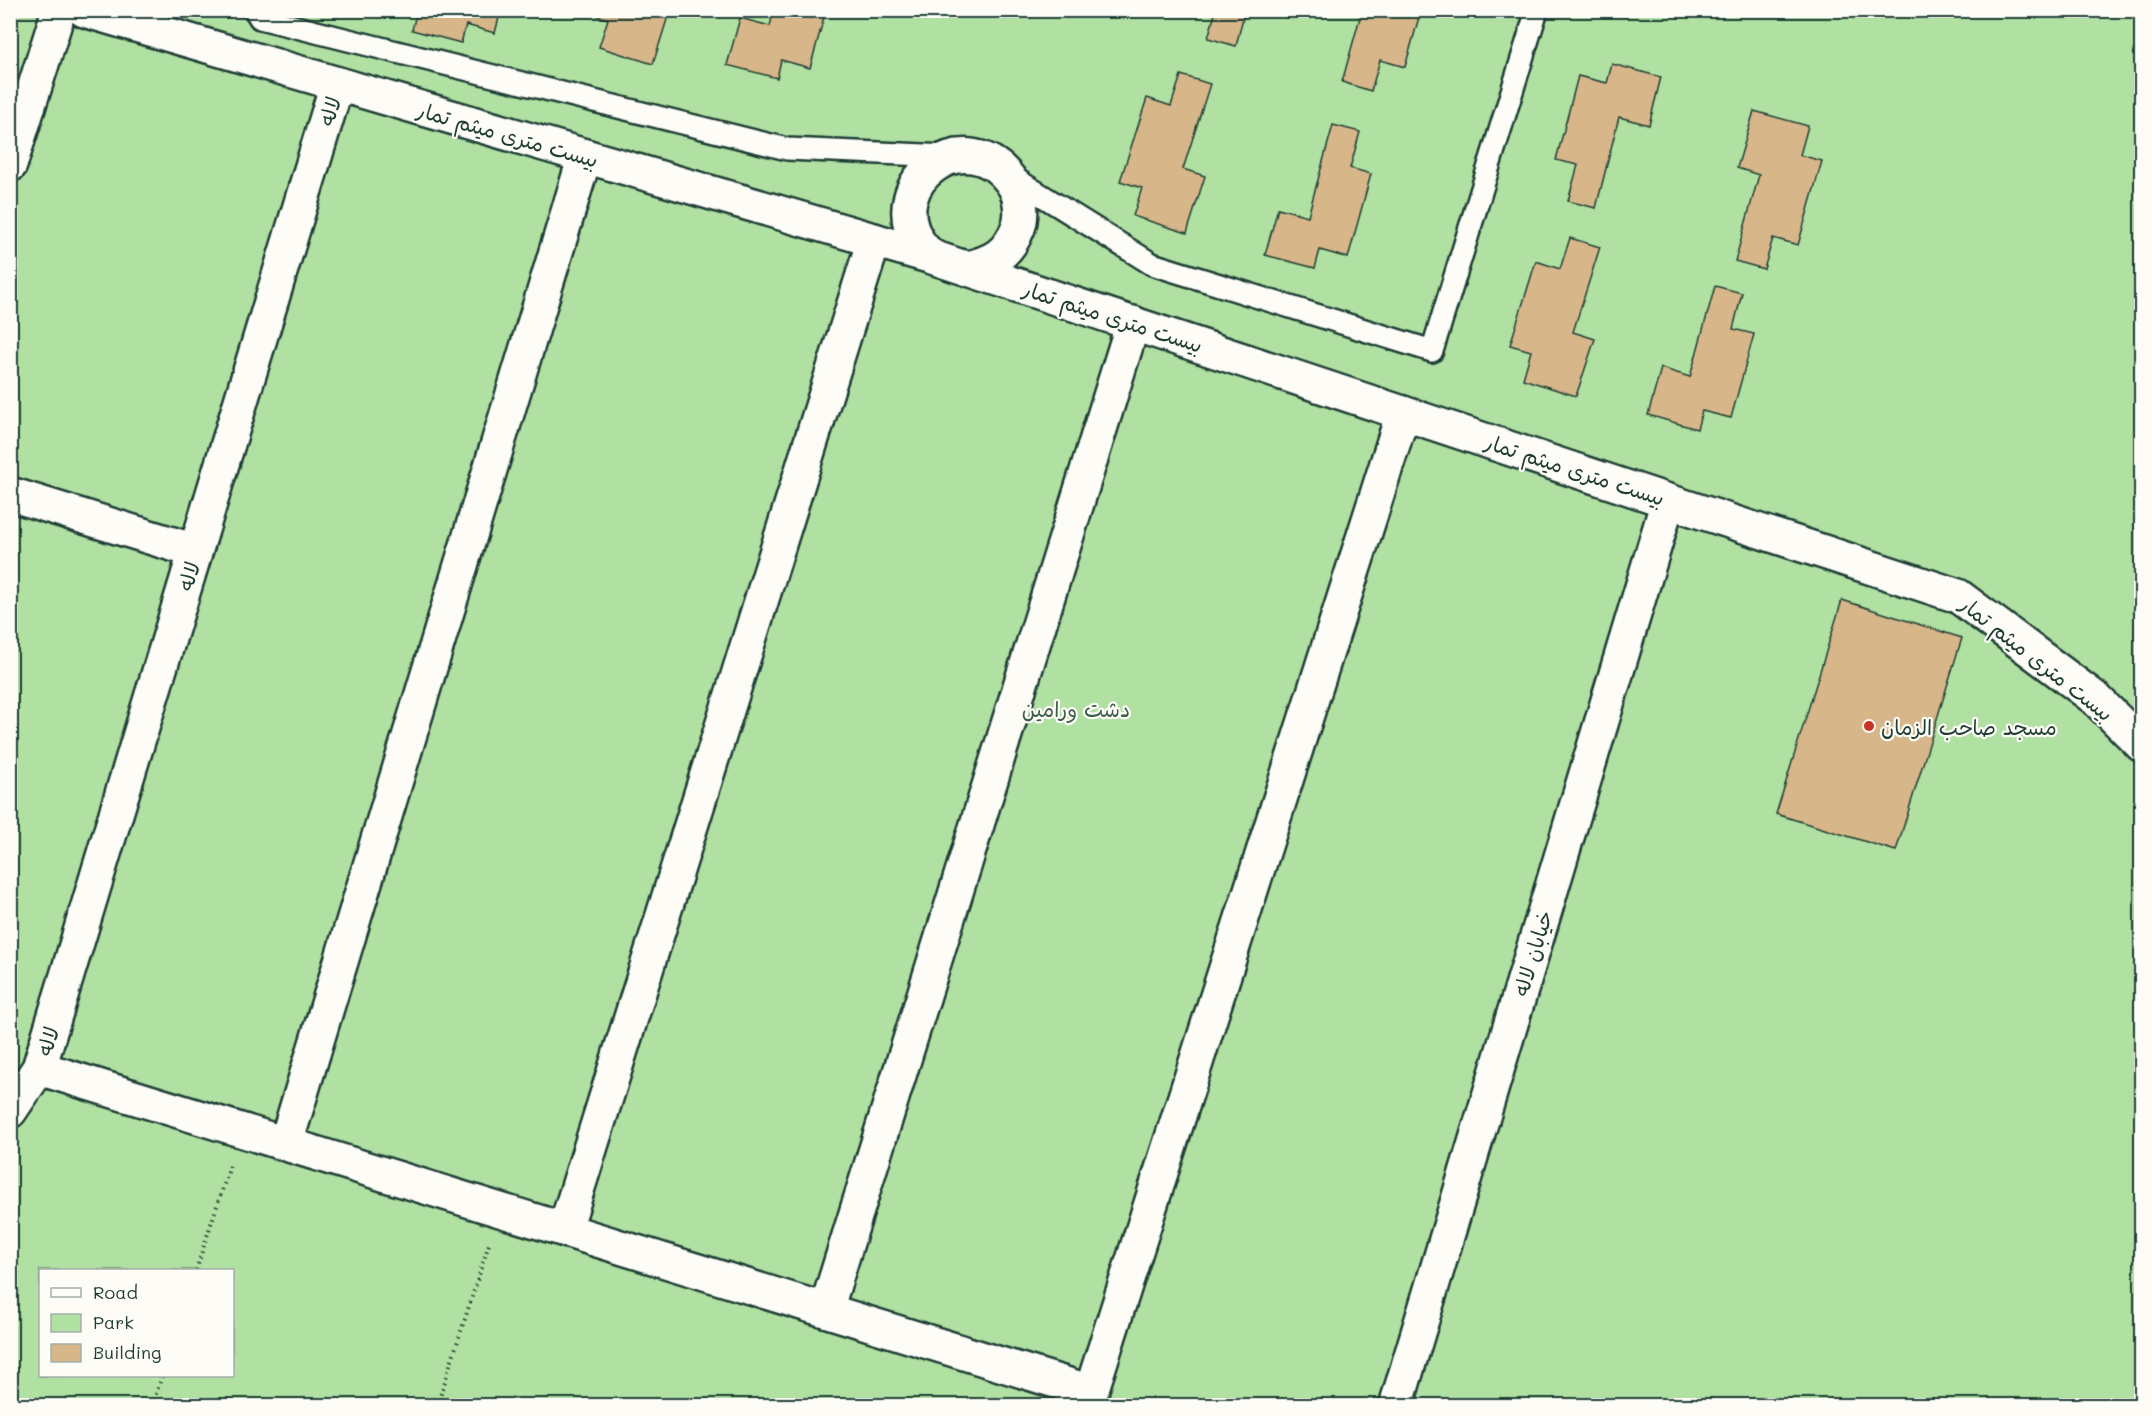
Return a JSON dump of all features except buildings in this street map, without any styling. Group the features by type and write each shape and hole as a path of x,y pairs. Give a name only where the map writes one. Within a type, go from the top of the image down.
{"street":[{"path":"10,165 59,10"},
{"name":"بیست متری میثم تمار","path":"84,10 932,257"},
{"name":"لاله","path":"10,1111 39,1068 337,84"},
{"path":"286,1143 585,156"},
{"path":"955,156 973,156 991,162 1005,173 1016,188 1021,206 1020,224 1013,241 1001,255 985,264 967,268 932,257 919,243 912,227 910,208 913,190 923,174 938,162 955,156"},
{"path":"565,1229 874,240"},
{"name":"بیست متری میثم تمار","path":"967,268 1958,596 2096,699 2142,745"},
{"path":"826,1310 1133,323"},
{"path":"39,1068 1091,1392 1403,413"},
{"path":"10,494 195,551"},
{"name":"خیابان لاله","path":"1395,1406 1668,501"}],"lane":[{"path":"255,10 260,18 787,149 955,156"},
{"path":"1005,173 1152,264 1432,351 1538,10"}],"path":[{"path":"196,1269 242,1130"},
{"path":"437,1406 501,1209"},
{"path":"152,1406 162,1377"}],"green space":[{"name":"دشت ورامین","path":"10,11 2141,11 2141,1405 11,1405"}],"place":[{"name":"مسجد صاحب الزمان","path":"1869,726"}]}
